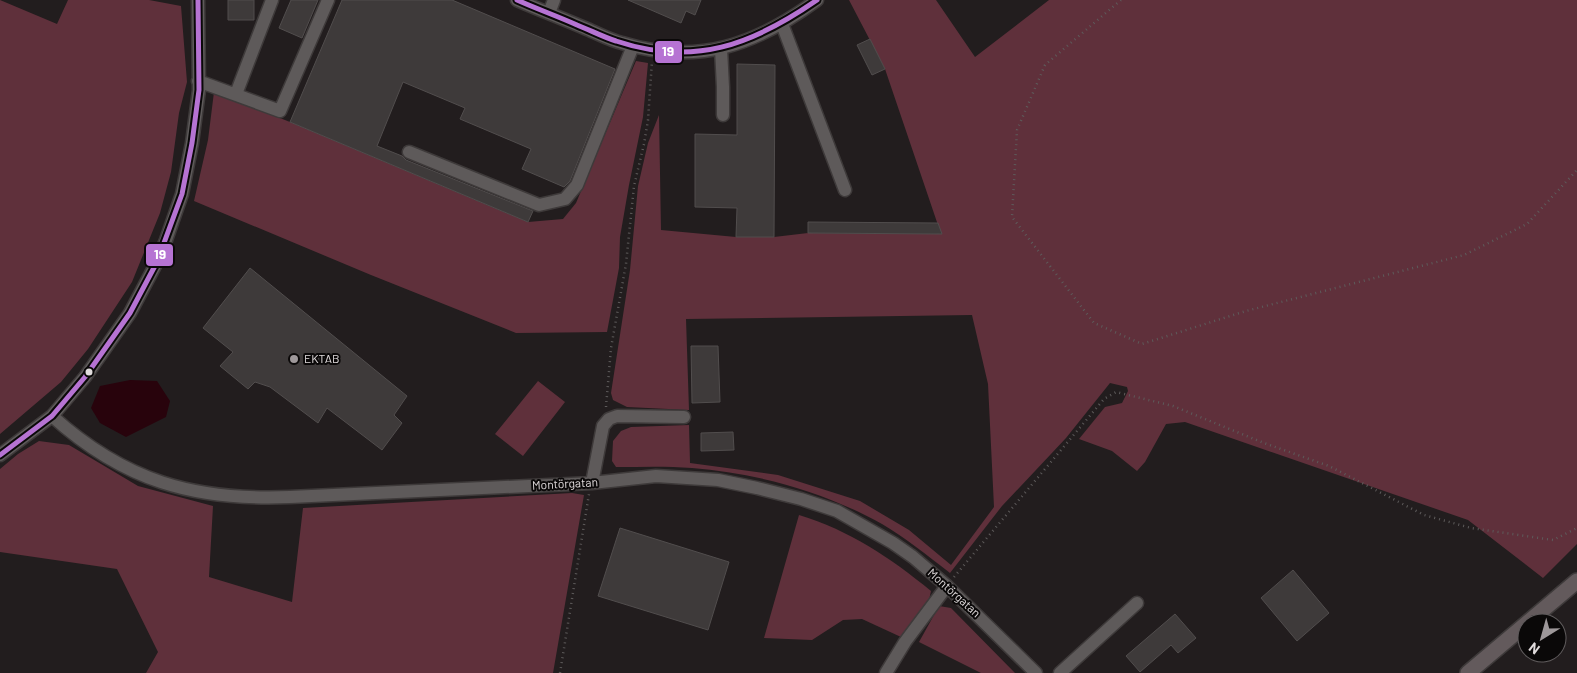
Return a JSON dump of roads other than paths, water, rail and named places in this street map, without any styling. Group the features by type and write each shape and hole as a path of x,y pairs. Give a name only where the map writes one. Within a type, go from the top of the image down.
{"main road":[{"path":"1468,673 1577,581"}],"street":[{"path":"0,455 52,416 85,377 135,305 157,262 182,194 194,126 198,81 198,0"},
{"path":"236,94 272,0"},
{"path":"198,81 280,111 328,0"},
{"path":"519,0 621,43 653,50 693,53 721,49 757,37 782,24 817,0"},
{"path":"549,13 554,0"},
{"path":"782,24 845,190"},
{"path":"409,152 539,205 564,199 577,185 633,46"},
{"path":"721,49 723,115"},
{"name":"Montörgatan","path":"52,416 88,446 132,471 176,487 229,497 253,499 592,483 656,476 687,477 726,482 802,499 837,511 876,532 913,557 947,586 1036,673"},
{"path":"592,483 604,426 609,419 618,416 684,417"},
{"path":"886,673 905,642 947,586"},
{"path":"1060,673 1137,603"}],"place":[{"name":"EKTAB","path":"294,359"}]}
